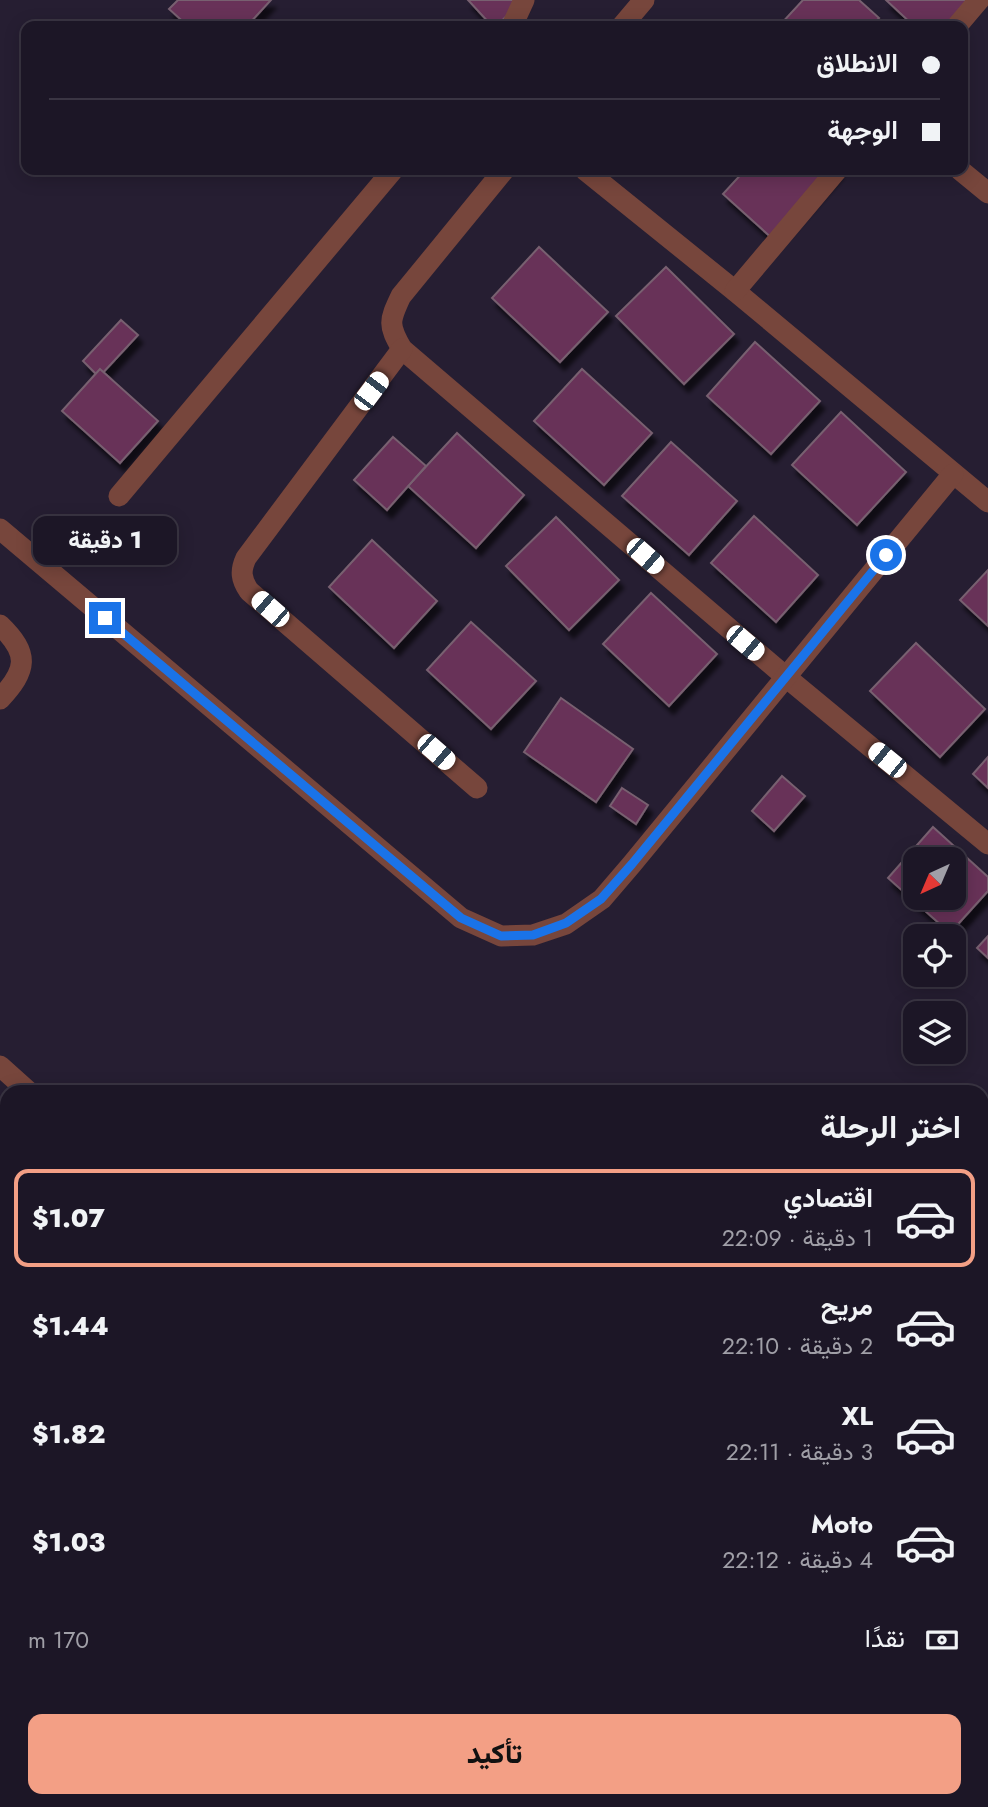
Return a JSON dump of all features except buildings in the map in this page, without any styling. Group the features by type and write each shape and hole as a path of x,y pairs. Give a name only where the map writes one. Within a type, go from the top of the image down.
{"street":[{"path":"514,21 524,0"},
{"path":"626,21 644,0"},
{"path":"961,21 979,0"},
{"path":"119,496 389,175"},
{"path":"500,175 401,296 393,314 391,331 402,349 786,677 988,844"},
{"path":"591,175 988,502"},
{"path":"735,291 833,175"},
{"path":"966,175 988,193"},
{"path":"402,349 246,558 241,570 243,582 249,591 477,788"},
{"path":"0,529 461,918 501,936 533,935 566,923 601,899 953,474"},
{"path":"0,625 10,634 20,652 22,670 0,699"},
{"path":"0,1066 21,1085"}],"route":[{"path":"105,618 461,918 501,936 533,935 566,923 601,899 886,555"}]}
